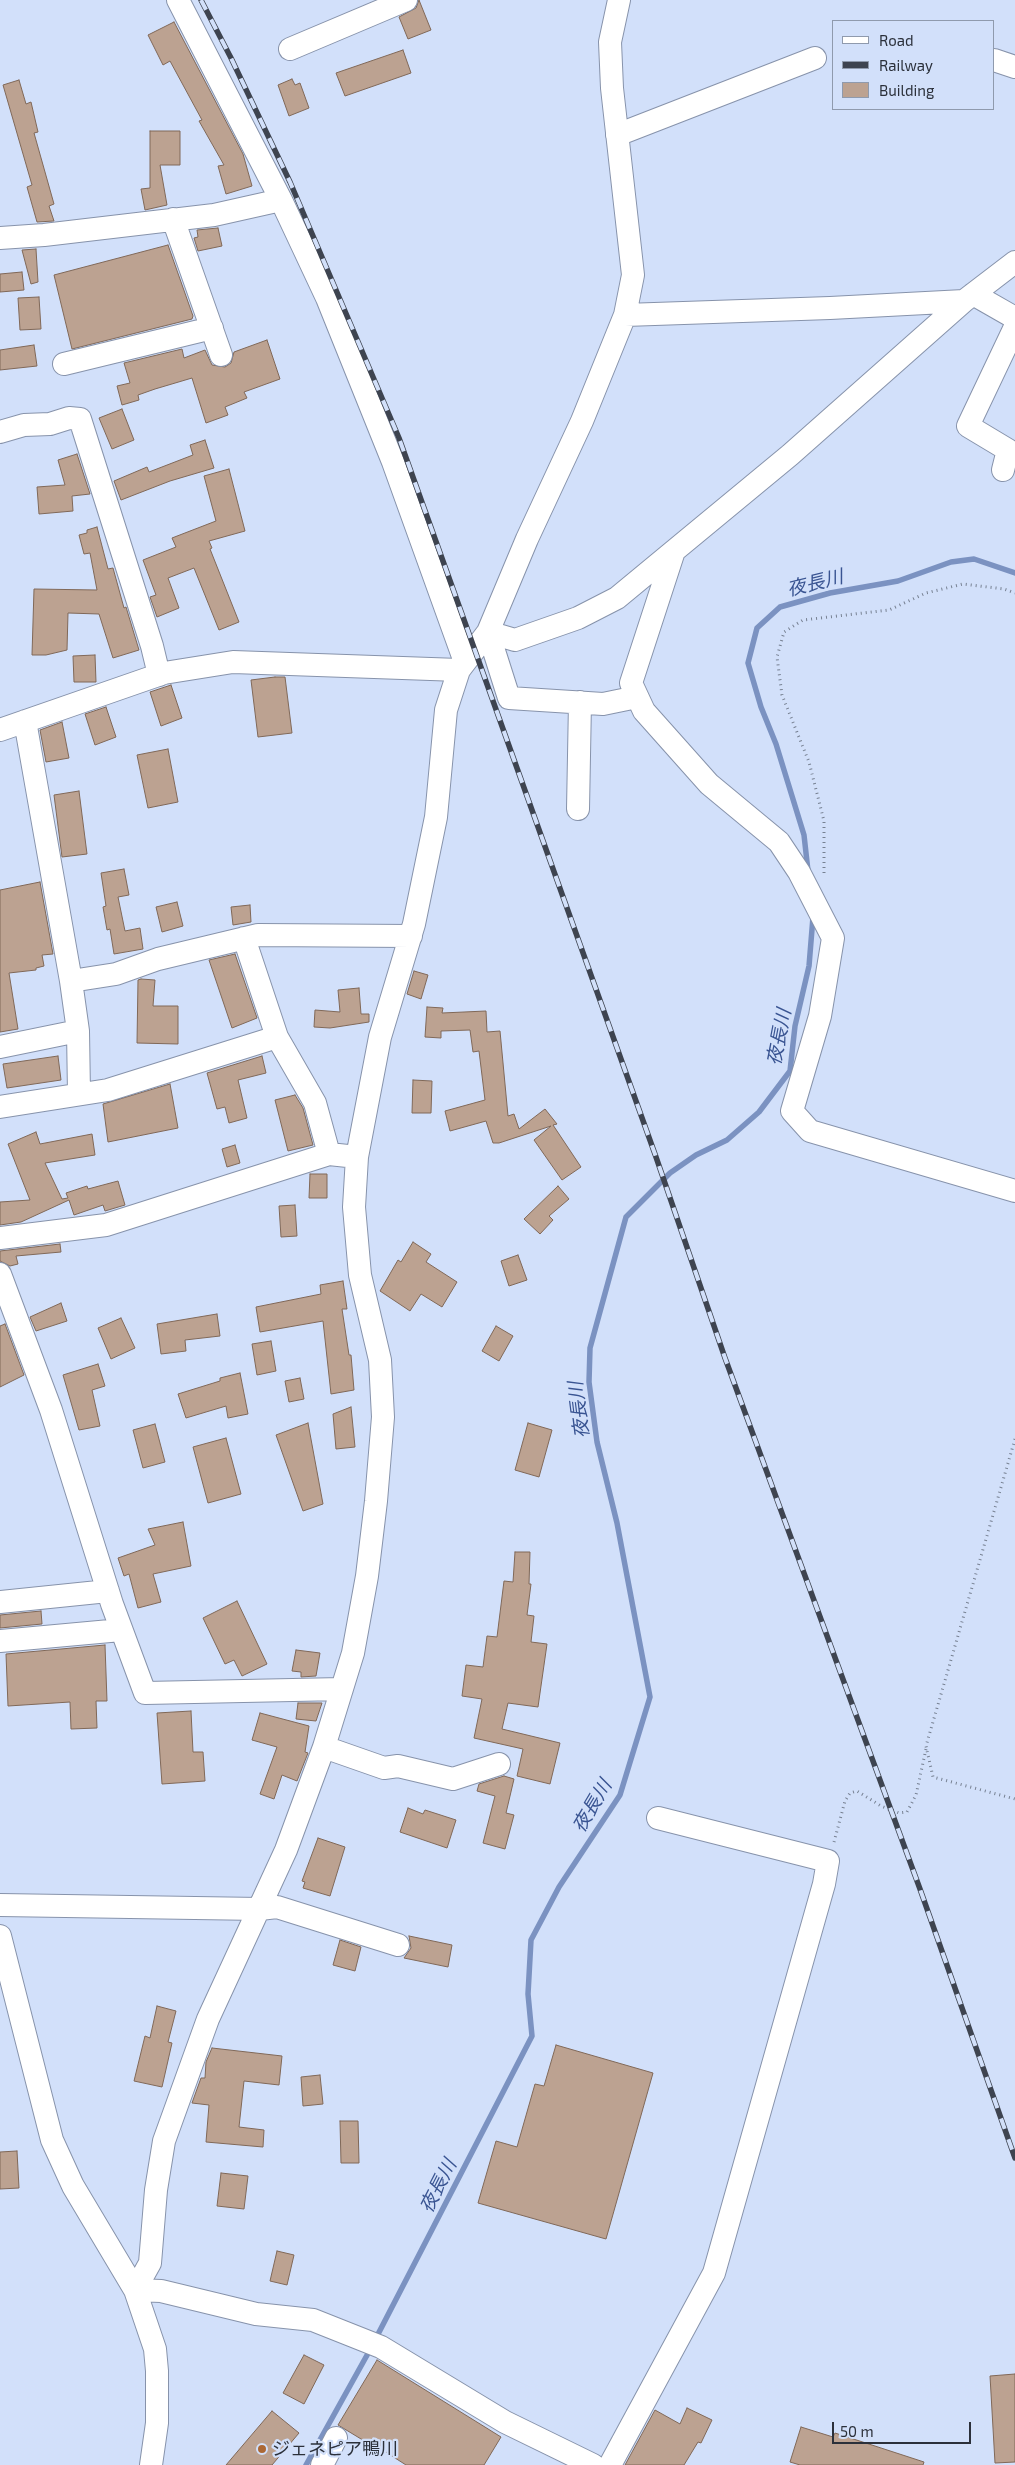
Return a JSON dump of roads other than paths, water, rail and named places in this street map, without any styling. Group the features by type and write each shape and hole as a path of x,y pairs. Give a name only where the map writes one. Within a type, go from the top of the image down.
{"street":[{"path":"178,0 281,200 327,298 393,462 462,666"},
{"path":"290,49 406,0"},
{"path":"135,2290 150,2263 156,2190 164,2141 208,2019 286,1850 324,1747 354,1653 367,1576 383,1417 380,1360 360,1275 354,1207 357,1157 380,1037 411,936 436,817 446,710 462,666 488,632 526,539 582,421 625,315 633,275 612,88 610,42 619,0"},
{"path":"617,135 815,58"},
{"path":"995,60 1015,68"},
{"path":"0,238 44,235 214,215 281,200"},
{"path":"174,219 221,355"},
{"path":"488,632 515,640 578,618 618,598 790,455 968,297 1015,262"},
{"path":"625,315 830,308 968,297 1015,326 968,426 1008,450 1003,470"},
{"path":"64,364 212,328"},
{"path":"0,432 24,426 50,424 69,418 80,419 152,646 159,675"},
{"path":"674,551 631,683 644,711 709,784 778,842 814,882 819,914 833,938 820,1016 792,1110 810,1131 1015,1191"},
{"path":"488,632 509,698 603,704 638,697"},
{"path":"0,730 159,675 234,662 462,666"},
{"path":"578,810 580,702"},
{"path":"25,721 71,981 78,1031 79,1094"},
{"path":"71,981 116,974 158,959 258,935 411,936"},
{"path":"244,938 277,1038 315,1104 329,1154"},
{"path":"0,1047 78,1031"},
{"path":"0,1107 108,1090 277,1038"},
{"path":"0,1238 106,1226 329,1154 357,1157"},
{"path":"0,1274 51,1410 108,1591 145,1693 342,1689"},
{"path":"0,1602 108,1591"},
{"path":"0,1640 121,1630"},
{"path":"324,1747 384,1768 398,1766 453,1779 499,1764"},
{"path":"610,2465 714,2273 824,1884 828,1861 658,1818"},
{"path":"0,1905 260,1909 277,1907 398,1945"},
{"path":"0,1936 52,2140 73,2186 135,2290 155,2349 157,2424 151,2465"},
{"path":"135,2290 161,2291 256,2314 313,2320 372,2343 505,2422 594,2465"},
{"path":"322,2465 336,2438"}],"waterway":[{"name":"夜長川","path":"808,871 804,835 776,744 761,707 748,663 757,628 780,607 830,593 898,581 951,562 974,559 1015,573"},
{"name":"夜長川","path":"375,2340 532,2036 528,1994 531,1940 559,1887 620,1795 650,1697 617,1523 597,1442 589,1382 590,1348 626,1217 670,1173 696,1155 727,1140 759,1112 790,1071 795,1026 809,966 813,917"},
{"name":"夜長川","path":"306,2465 371,2348"}],"railway":[{"path":"201,0 290,182 399,438 656,1157 725,1358 920,1889 1015,2158"}],"place":[{"name":"ジェネピア鴨川","path":"262,2449"}]}
